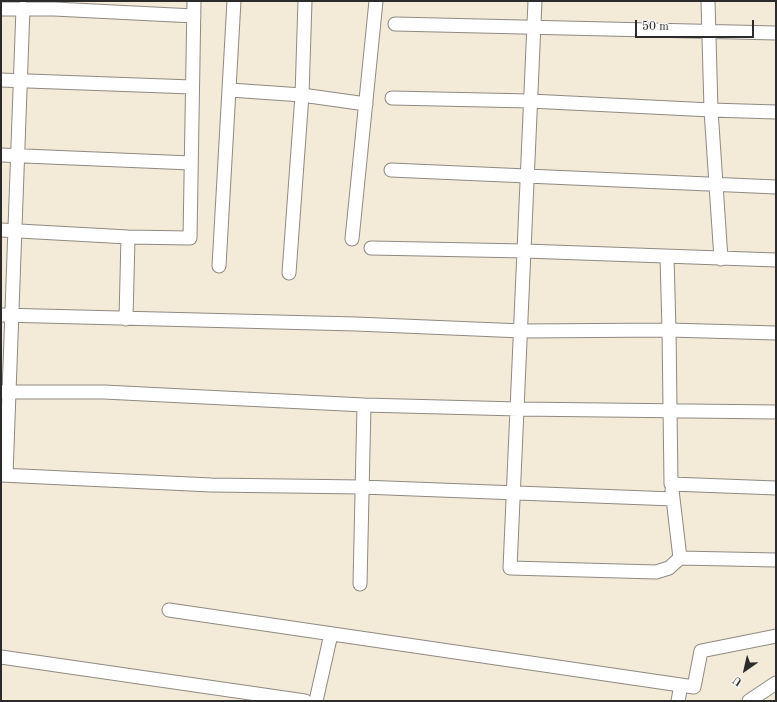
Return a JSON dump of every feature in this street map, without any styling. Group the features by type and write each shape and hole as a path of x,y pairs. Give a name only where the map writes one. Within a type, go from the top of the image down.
{"street":[{"path":"54,9 75,1"},
{"path":"7,230 128,237 190,238 194,1"},
{"path":"219,266 234,1"},
{"path":"289,273 302,95 305,1"},
{"path":"352,239 376,1"},
{"path":"535,1 522,331 512,493 510,568 656,572 669,568 680,558 776,560"},
{"path":"708,1 711,110 722,259"},
{"path":"23,8 17,155 7,230 3,475 211,485 362,487 673,499"},
{"path":"1,9 54,9 194,16"},
{"path":"395,24 534,26 776,33"},
{"path":"1,80 192,87"},
{"path":"230,90 302,95 366,104"},
{"path":"392,98 530,101 776,112"},
{"path":"1,155 191,163"},
{"path":"391,170 776,186"},
{"path":"126,320 128,237"},
{"path":"371,248 525,251 776,260"},
{"path":"667,257 669,411 672,484 680,558"},
{"path":"6,315 126,320 356,324 522,331 669,330 776,334"},
{"path":"5,392 104,392 364,405 518,409 776,412"},
{"path":"360,584 364,405"},
{"path":"672,484 776,488"},
{"path":"169,610 694,687 701,651 776,636"},
{"path":"316,701 331,634"},
{"path":"1,657 305,701"},
{"path":"749,701 776,683"},
{"path":"678,701 681,685"}]}
